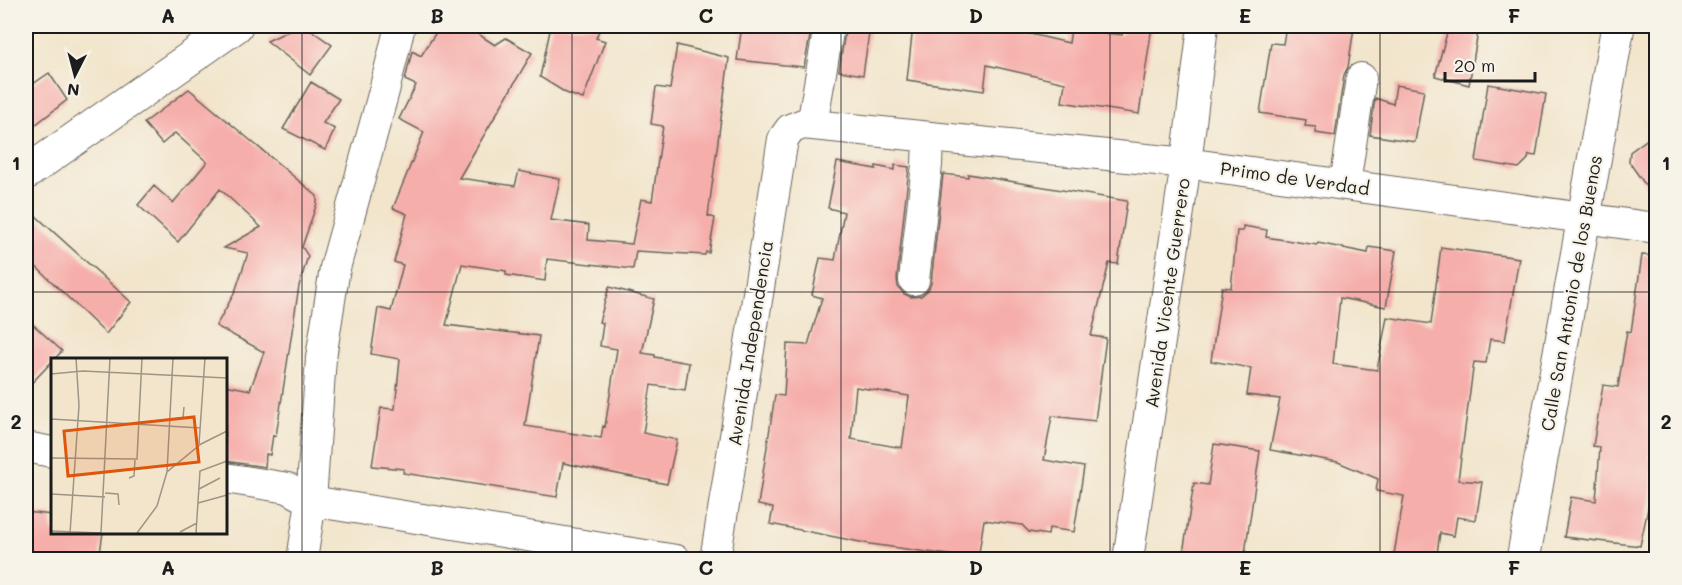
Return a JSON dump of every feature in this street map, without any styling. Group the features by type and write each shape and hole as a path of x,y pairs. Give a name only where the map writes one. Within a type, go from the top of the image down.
{"main road":[{"path":"26,173 236,26"},
{"name":"Calle San Antonio de los Buenos","path":"1523,560 1618,26"}],"street":[{"path":"302,560 311,501 321,358 335,268 400,26"},
{"name":"Avenida Independencia","path":"714,560 783,139 801,127 829,26"},
{"name":"Avenida Vicente Guerrero","path":"1128,560 1186,163 1203,26"},
{"path":"1345,184 1361,78"},
{"name":"Primo de Verdad","path":"801,127 928,137 1186,163 1656,228"},
{"path":"914,280 928,137"},
{"path":"26,447 51,452"},
{"path":"226,478 288,488 311,501 676,560"}],"building":[{"path":"299,26 305,26 332,45 310,75 267,41"},
{"path":"440,26 466,26 495,45 506,38 532,53 459,178 515,186 519,171 560,179 551,220 589,225 588,240 632,244 641,199 652,201 663,126 651,124 656,87 670,89 677,45 729,58 708,216 715,218 709,253 706,252 705,255 636,251 633,269 547,259 545,281 506,275 506,271 462,264 446,325 539,336 525,426 601,438 603,426 605,427 617,349 600,346 603,323 599,322 609,287 654,299 642,353 689,363 685,390 651,385 643,433 677,440 667,484 563,463 557,497 403,473 404,469 372,466 381,408 395,409 400,359 371,354 378,308 391,311 403,265 394,262 407,214 393,208 424,132 399,119 416,85 405,80 412,51 421,56"},
{"path":"551,26 601,26 596,38 605,41 583,99 566,93 540,77"},
{"path":"742,26 812,26 804,67 737,60"},
{"path":"846,26 870,26 863,75 839,71"},
{"path":"913,26 1010,26 1009,29 1069,43 1071,29 1122,35 1124,26 1152,26 1139,114 1062,102 1065,83 987,65 984,91 907,80"},
{"path":"1286,26 1351,26 1354,28 1335,136 1316,133 1316,127 1305,126 1306,120 1260,113 1271,43 1283,44"},
{"path":"1449,26 1479,26 1469,85 1435,76"},
{"path":"49,73 67,100 26,132 26,89"},
{"path":"311,82 339,99 323,123 335,129 325,150 283,129"},
{"path":"1488,84 1546,94 1536,156 1529,155 1519,168 1476,161"},
{"path":"1396,85 1424,90 1415,142 1370,135 1375,98 1393,104"},
{"path":"189,89 317,196 317,203 302,247 308,256 299,286 276,436 273,435 270,455 266,454 265,467 226,461 226,385 250,390 264,352 216,326 235,292 248,253 224,248 261,227 220,189 178,242 138,205 154,186 173,203 207,162 175,133 162,144 144,123"},
{"path":"1656,133 1656,200 1629,162 1630,152"},
{"path":"837,162 876,169 876,166 895,170 895,165 909,167 897,279 898,287 904,294 911,297 921,296 928,290 931,283 943,174 968,177 968,174 1127,201 1118,264 1109,263 1091,336 1106,338 1095,421 1052,416 1044,460 1084,467 1074,532 1049,528 1048,535 1029,532 1022,525 984,520 978,559 870,544 770,524 773,508 758,505 775,395 784,396 787,344 808,345 822,298 812,295 820,258 835,260 844,212 828,208","holes":["856,387 909,396 902,448 851,439"]},
{"path":"26,207 131,302 106,334 26,257"},
{"path":"1243,226 1267,230 1266,237 1317,245 1318,243 1368,253 1369,247 1396,251 1386,307 1340,298 1333,364 1377,370 1387,317 1431,324 1441,247 1519,258 1505,341 1490,339 1486,363 1474,362 1458,480 1482,482 1476,520 1457,517 1454,536 1440,533 1436,560 1393,560 1404,496 1376,491 1378,479 1338,462 1270,450 1280,399 1247,395 1251,368 1211,361 1222,287 1231,288 1237,231 1243,231"},
{"path":"1642,255 1656,256 1656,415 1649,459 1654,460 1650,499 1640,546 1564,537 1571,497 1596,501 1600,447 1593,446 1603,385 1618,387 1627,331 1631,332"},
{"path":"26,318 62,351 55,358 51,358 51,363 26,389"},
{"path":"1214,444 1260,451 1244,560 1182,560 1194,483 1208,485"},
{"path":"26,512 51,515 51,534 103,534 99,560 26,560"}]}
